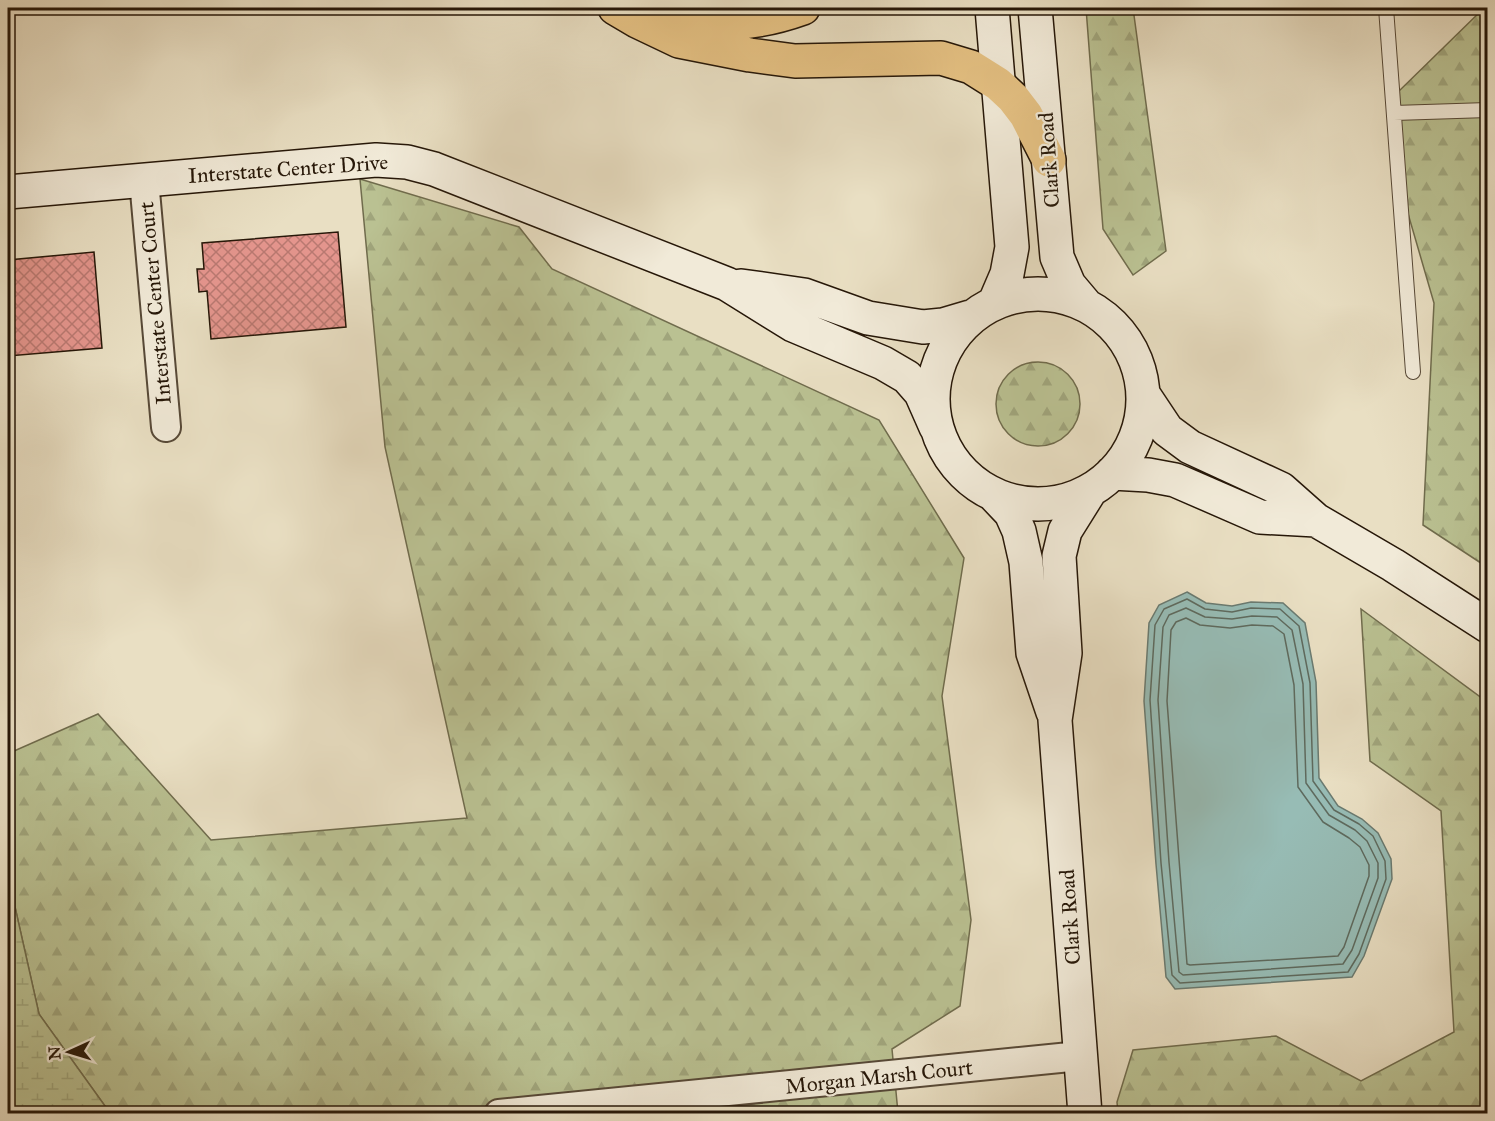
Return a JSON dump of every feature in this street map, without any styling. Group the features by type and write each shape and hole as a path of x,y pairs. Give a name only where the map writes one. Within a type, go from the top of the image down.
{"highway":[{"path":"615,8 679,41 750,55 795,61 941,58 970,67 998,84 1013,98 1026,115 1049,160"},
{"path":"639,8 681,19 721,25 777,17 803,8"}],"street":[{"name":"Clark Road","path":"983,310 1007,274 1012,247 992,8"},
{"name":"Clark Road","path":"1035,8 1057,257 1069,285 1084,304"},
{"name":"Interstate Center Drive","path":"8,192 376,160 407,162 434,169 727,284 793,325 883,363 907,377 921,393 936,427"},
{"name":"Interstate Center Court","path":"144,180 166,427"},
{"name":"Interstate Center Drive","path":"727,284 804,296 868,318 922,327 943,325 983,310"},
{"path":"1101,482 1130,450 1140,423 1143,394 1138,366 1126,341 1108,320 1084,304 1056,294 1025,294 983,310 950,340 937,367 932,397 936,427 948,454 968,478 993,494 1025,504 1059,502 1101,482 1148,475 1175,480 1260,517 1316,520"},
{"path":"1143,394 1167,430 1190,447 1281,489 1316,520 1488,626"},
{"name":"Clark Road","path":"1085,1113 1055,720 1065,654 1059,556 1065,531 1101,482"},
{"name":"Clark Road","path":"993,494 1011,513 1019,531 1026,562 1033,653 1055,720"},
{"name":"Morgan Marsh Court","path":"499,1113 1080,1056"}],"lane":[{"path":"1386,8 1413,372"},
{"path":"1394,113 1488,111"}],"green space":[{"path":"1086,8 1133,8 1166,251 1133,275 1103,229"},
{"path":"1484,8 1487,8 1487,567 1423,525 1434,303 1393,162 1399,91"},
{"path":"360,179 519,227 552,269 879,420 964,558 942,696 971,920 960,1006 892,1049 898,1113 110,1113 39,1014 15,907 14,751 98,714 211,840 467,818 385,447"},
{"path":"1030,362 1046,362 1062,369 1073,380 1080,396 1077,420 1068,434 1046,446 1030,446 1014,439 1003,428 996,412 996,396 1003,380 1014,369"},
{"path":"1361,609 1487,702 1487,1113 1118,1113 1117,1102 1133,1050 1276,1036 1361,1081 1454,1032 1441,811 1370,761"},
{"path":"8,734 14,751 15,907 39,1014 110,1113 8,1113"}],"water":[{"path":"1187,592 1206,603 1232,606 1251,602 1283,603 1305,623 1316,682 1319,778 1338,806 1362,819 1378,833 1391,859 1392,879 1364,956 1352,977 1175,989 1166,977 1144,701 1149,623 1159,605"}],"building":[{"path":"338,232 346,327 211,339 207,291 199,292 197,269 204,269 202,243"},
{"path":"94,252 102,348 8,356 8,260"}],"waterway":[{"path":"8,1090 11,1114"}]}
